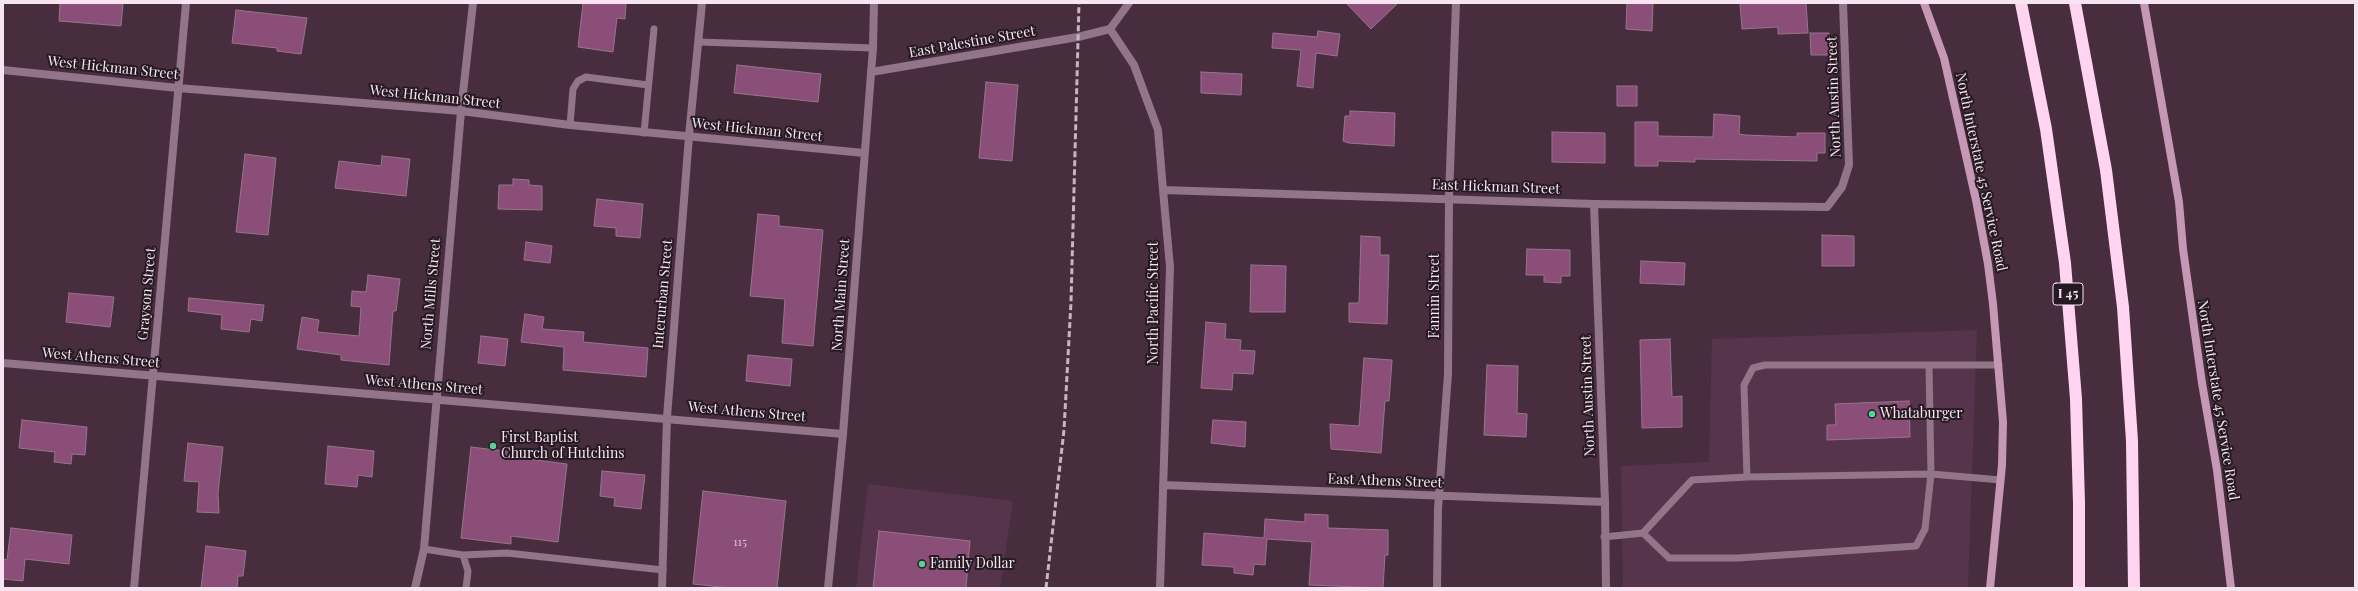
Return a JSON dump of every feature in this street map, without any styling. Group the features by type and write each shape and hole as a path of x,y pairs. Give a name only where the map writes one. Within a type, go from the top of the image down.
{"highway":[{"name":"I 45","path":"2021,3 2046,130 2065,263 2076,398 2079,503 2079,588"},
{"path":"2075,3 2105,163 2123,307 2133,448 2134,588"}],"main road":[{"name":"North Interstate 45 Service Road","path":"1924,3 1944,58 1976,200 1988,264 2000,365 2003,422 2001,480 1990,588"},
{"name":"North Interstate 45 Service Road","path":"2144,3 2179,202 2183,249 2217,470 2231,588"}],"street":[{"name":"Grayson Street","path":"134,588 186,3"},
{"name":"North Mills Street","path":"415,588 424,549 435,400 461,111 473,3"},
{"name":"Interurban Street","path":"662,588 666,417 689,136 702,3"},
{"name":"North Main Street","path":"828,588 843,434 873,48 874,3"},
{"path":"1110,30 1129,3"},
{"name":"Fannin Street","path":"1437,588 1439,496 1448,374 1449,198 1456,3"},
{"name":"North Austin Street","path":"1827,207 1842,187 1849,165 1843,3"},
{"name":"East Palestine Street","path":"871,72 1078,37 1110,30"},
{"name":"North Pacific Street","path":"1110,30 1134,65 1158,130 1170,267 1160,588"},
{"name":"West Hickman Street","path":"3,70 178,88 461,111 644,133 864,153"},
{"name":"East Hickman Street","path":"1163,190 1449,198 1594,204 1827,207"},
{"name":"North Austin Street","path":"1594,204 1605,502 1604,537 1606,588"},
{"name":"West Athens Street","path":"3,362 435,400 666,417 843,434"},
{"name":"East Athens Street","path":"1163,485 1605,502"}],"lane":[{"path":"644,133 654,29"},
{"path":"699,42 873,48"},
{"path":"570,125 573,89 578,81 586,77 648,85"},
{"path":"1747,478 1744,385 1754,368 1765,365 2000,365"},
{"path":"1643,533 1669,558 1738,558 1916,546 1925,529 1931,474 1929,365"},
{"path":"1604,537 1643,533 1692,480 1931,474 2001,480"},
{"path":"424,549 463,555 507,553 663,570"},
{"path":"463,555 468,571 466,588"}],"shaded area":[{"path":"1977,330 1968,588 1623,588 1621,466 1709,462 1712,339"},
{"path":"868,484 1013,501 1000,588 856,588"}],"building":[{"path":"60,3 123,3 121,26 59,21"},
{"path":"583,3 626,3 625,19 617,18 613,52 578,47"},
{"path":"1346,3 1398,3 1371,29"},
{"path":"1627,3 1653,3 1652,31 1626,29"},
{"path":"1740,3 1806,3 1808,33 1778,34 1778,27 1742,29"},
{"path":"236,10 307,18 301,54 277,51 277,48 232,43"},
{"path":"1318,31 1340,34 1337,56 1316,53 1313,88 1297,86 1301,50 1272,48 1273,33 1317,37"},
{"path":"1810,33 1829,33 1829,55 1811,55"},
{"path":"737,65 821,74 818,102 734,93"},
{"path":"1201,72 1242,74 1241,95 1201,93"},
{"path":"986,82 1018,85 1012,161 979,158"},
{"path":"1617,86 1637,86 1637,106 1617,106"},
{"path":"1350,111 1395,113 1394,146 1349,143 1343,141 1345,116 1350,116"},
{"path":"1714,114 1740,116 1739,134 1797,137 1797,133 1825,133 1825,153 1817,153 1817,161 1695,159 1695,162 1658,161 1658,166 1635,166 1635,122 1658,122 1658,136 1713,137"},
{"path":"1552,132 1605,133 1605,163 1552,162"},
{"path":"245,154 276,158 268,235 236,232"},
{"path":"382,156 410,159 406,196 335,188 339,161 381,166"},
{"path":"513,179 529,180 529,185 542,186 542,210 498,209 499,185 513,185"},
{"path":"597,199 643,204 640,238 616,236 616,228 594,226"},
{"path":"758,214 779,216 779,226 823,230 813,346 782,343 785,299 750,296"},
{"path":"1822,235 1854,236 1854,266 1822,266"},
{"path":"1361,236 1380,237 1380,255 1389,255 1387,324 1349,322 1349,303 1359,303"},
{"path":"526,242 552,246 550,263 524,260"},
{"path":"1527,249 1570,250 1570,276 1561,276 1561,283 1544,282 1544,275 1526,275"},
{"path":"1641,261 1685,263 1684,285 1640,283"},
{"path":"1251,265 1286,266 1285,312 1250,312"},
{"path":"368,275 400,279 396,311 393,311 389,365 341,360 341,355 297,349 302,317 319,320 317,332 359,336 361,307 351,306 352,291 366,292"},
{"path":"69,293 114,297 110,327 66,322"},
{"path":"189,298 264,305 262,321 251,319 249,332 221,329 222,315 188,311"},
{"path":"525,314 544,317 542,329 584,332 583,342 648,348 646,377 563,370 564,347 521,342"},
{"path":"1206,322 1226,324 1225,339 1241,340 1240,350 1255,351 1253,374 1233,373 1232,390 1201,388"},
{"path":"481,336 508,339 505,366 478,363"},
{"path":"1670,339 1672,397 1682,396 1682,427 1642,428 1640,340"},
{"path":"748,355 792,359 790,386 746,381"},
{"path":"1364,358 1392,360 1389,401 1385,401 1381,453 1331,449 1330,424 1359,426"},
{"path":"1487,365 1518,366 1517,413 1527,414 1526,437 1484,435"},
{"name":"Whataburger","path":"1909,401 1910,437 1827,440 1827,425 1836,425 1835,404"},
{"path":"22,420 87,427 85,455 72,454 71,464 54,462 55,452 19,448"},
{"path":"1213,420 1246,422 1245,447 1211,443"},
{"path":"188,443 223,447 218,493 219,513 197,512 199,482 184,481"},
{"path":"328,446 374,451 372,477 358,475 357,487 325,484"},
{"path":"471,447 521,453 520,458 567,464 558,542 511,536 511,544 461,538"},
{"path":"602,471 645,475 641,509 614,506 615,498 600,496"},
{"path":"703,491 786,501 777,588 730,588 693,584"},
{"path":"1305,514 1328,515 1328,528 1388,530 1388,555 1385,555 1383,588 1309,585 1312,542 1267,539 1265,565 1254,564 1253,575 1234,573 1234,567 1202,565 1204,533 1264,538 1265,519 1305,522"},
{"path":"11,528 72,535 69,564 25,559 23,581 3,579 3,559 7,560"},
{"name":"Family Dollar","path":"879,531 970,541 966,588 873,588"},
{"path":"206,546 246,551 243,576 238,576 237,588 201,588"}],"railway":[{"path":"1046,588 1064,430 1071,302 1079,3"}],"place":[{"name":"Whataburger","path":"1872,414"},
{"name":"First Baptist Church of Hutchins","path":"493,446"},
{"name":"Family Dollar","path":"922,564"}]}
